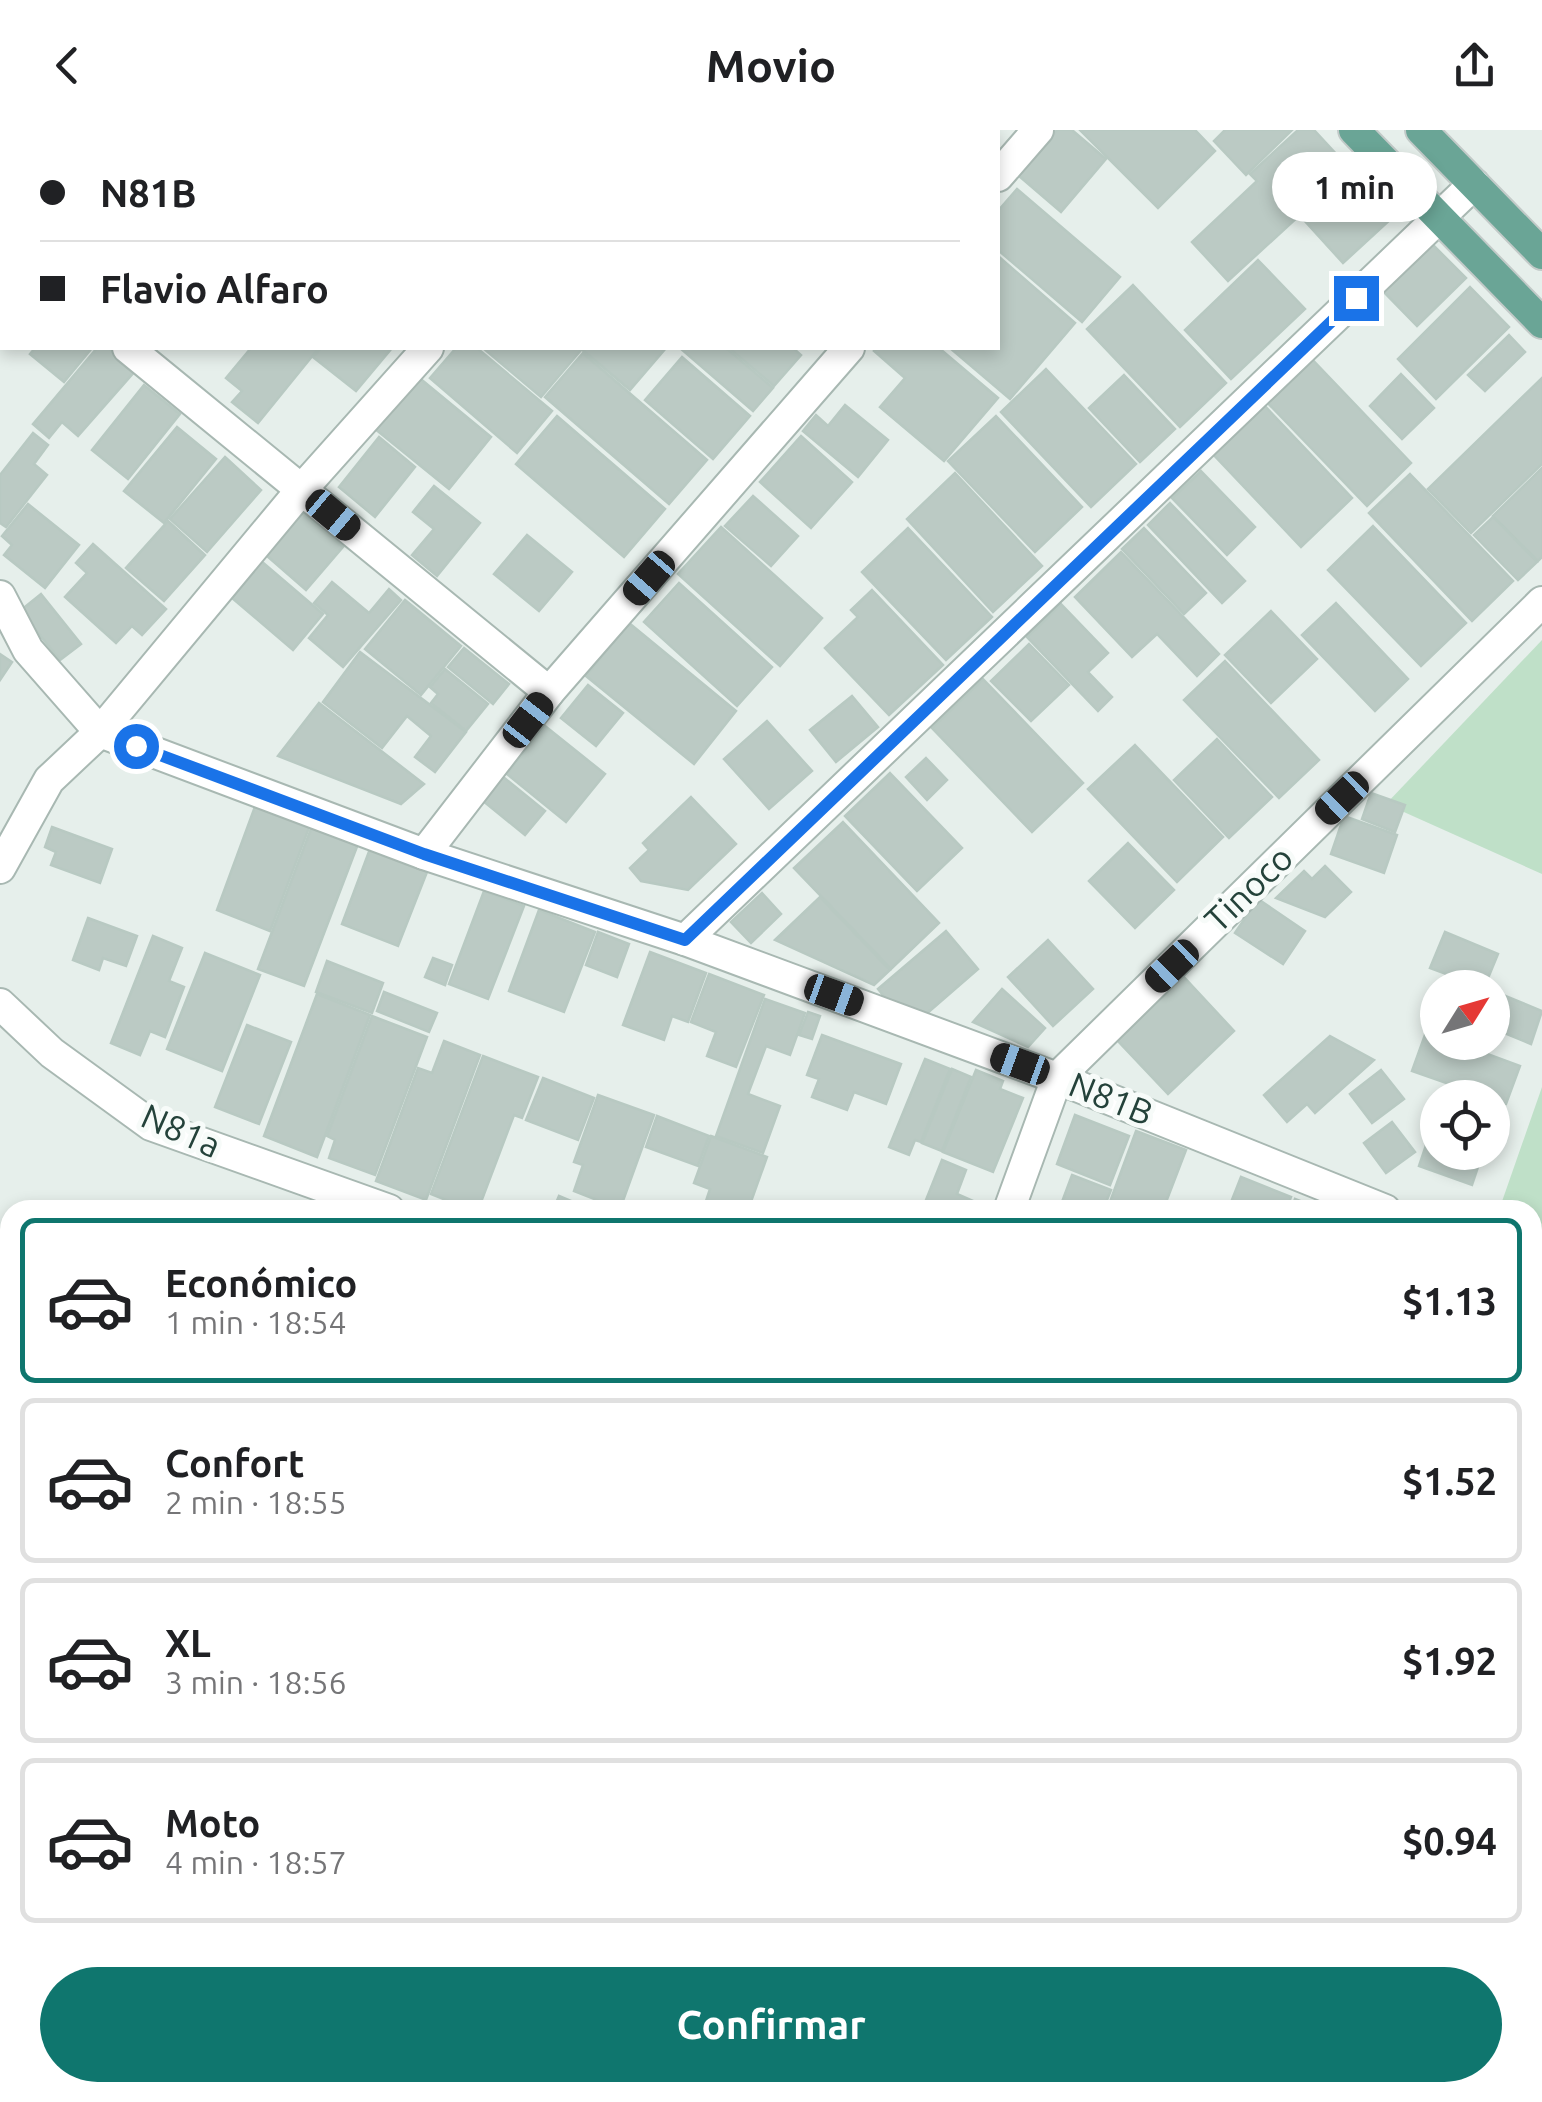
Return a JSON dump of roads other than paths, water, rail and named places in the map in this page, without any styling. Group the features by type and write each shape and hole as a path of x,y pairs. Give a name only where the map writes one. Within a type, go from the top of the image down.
{"main road":[{"path":"1354,130 1542,323"},
{"path":"1421,130 1542,254"}],"street":[{"path":"1000,174 1038,130"},
{"path":"685,940 1474,184"},
{"path":"130,350 549,692"},
{"path":"0,868 49,780 100,732 302,489 426,350"},
{"path":"424,854 549,692 847,350"},
{"path":"0,596 28,650 100,732"},
{"name":"Tinoco","path":"1013,1200 1057,1078 1542,602"},
{"name":"N81B","path":"100,732 424,854 685,940 1057,1078 1360,1200"},
{"name":"N81a","path":"0,1004 52,1053 151,1125 362,1200"}]}
